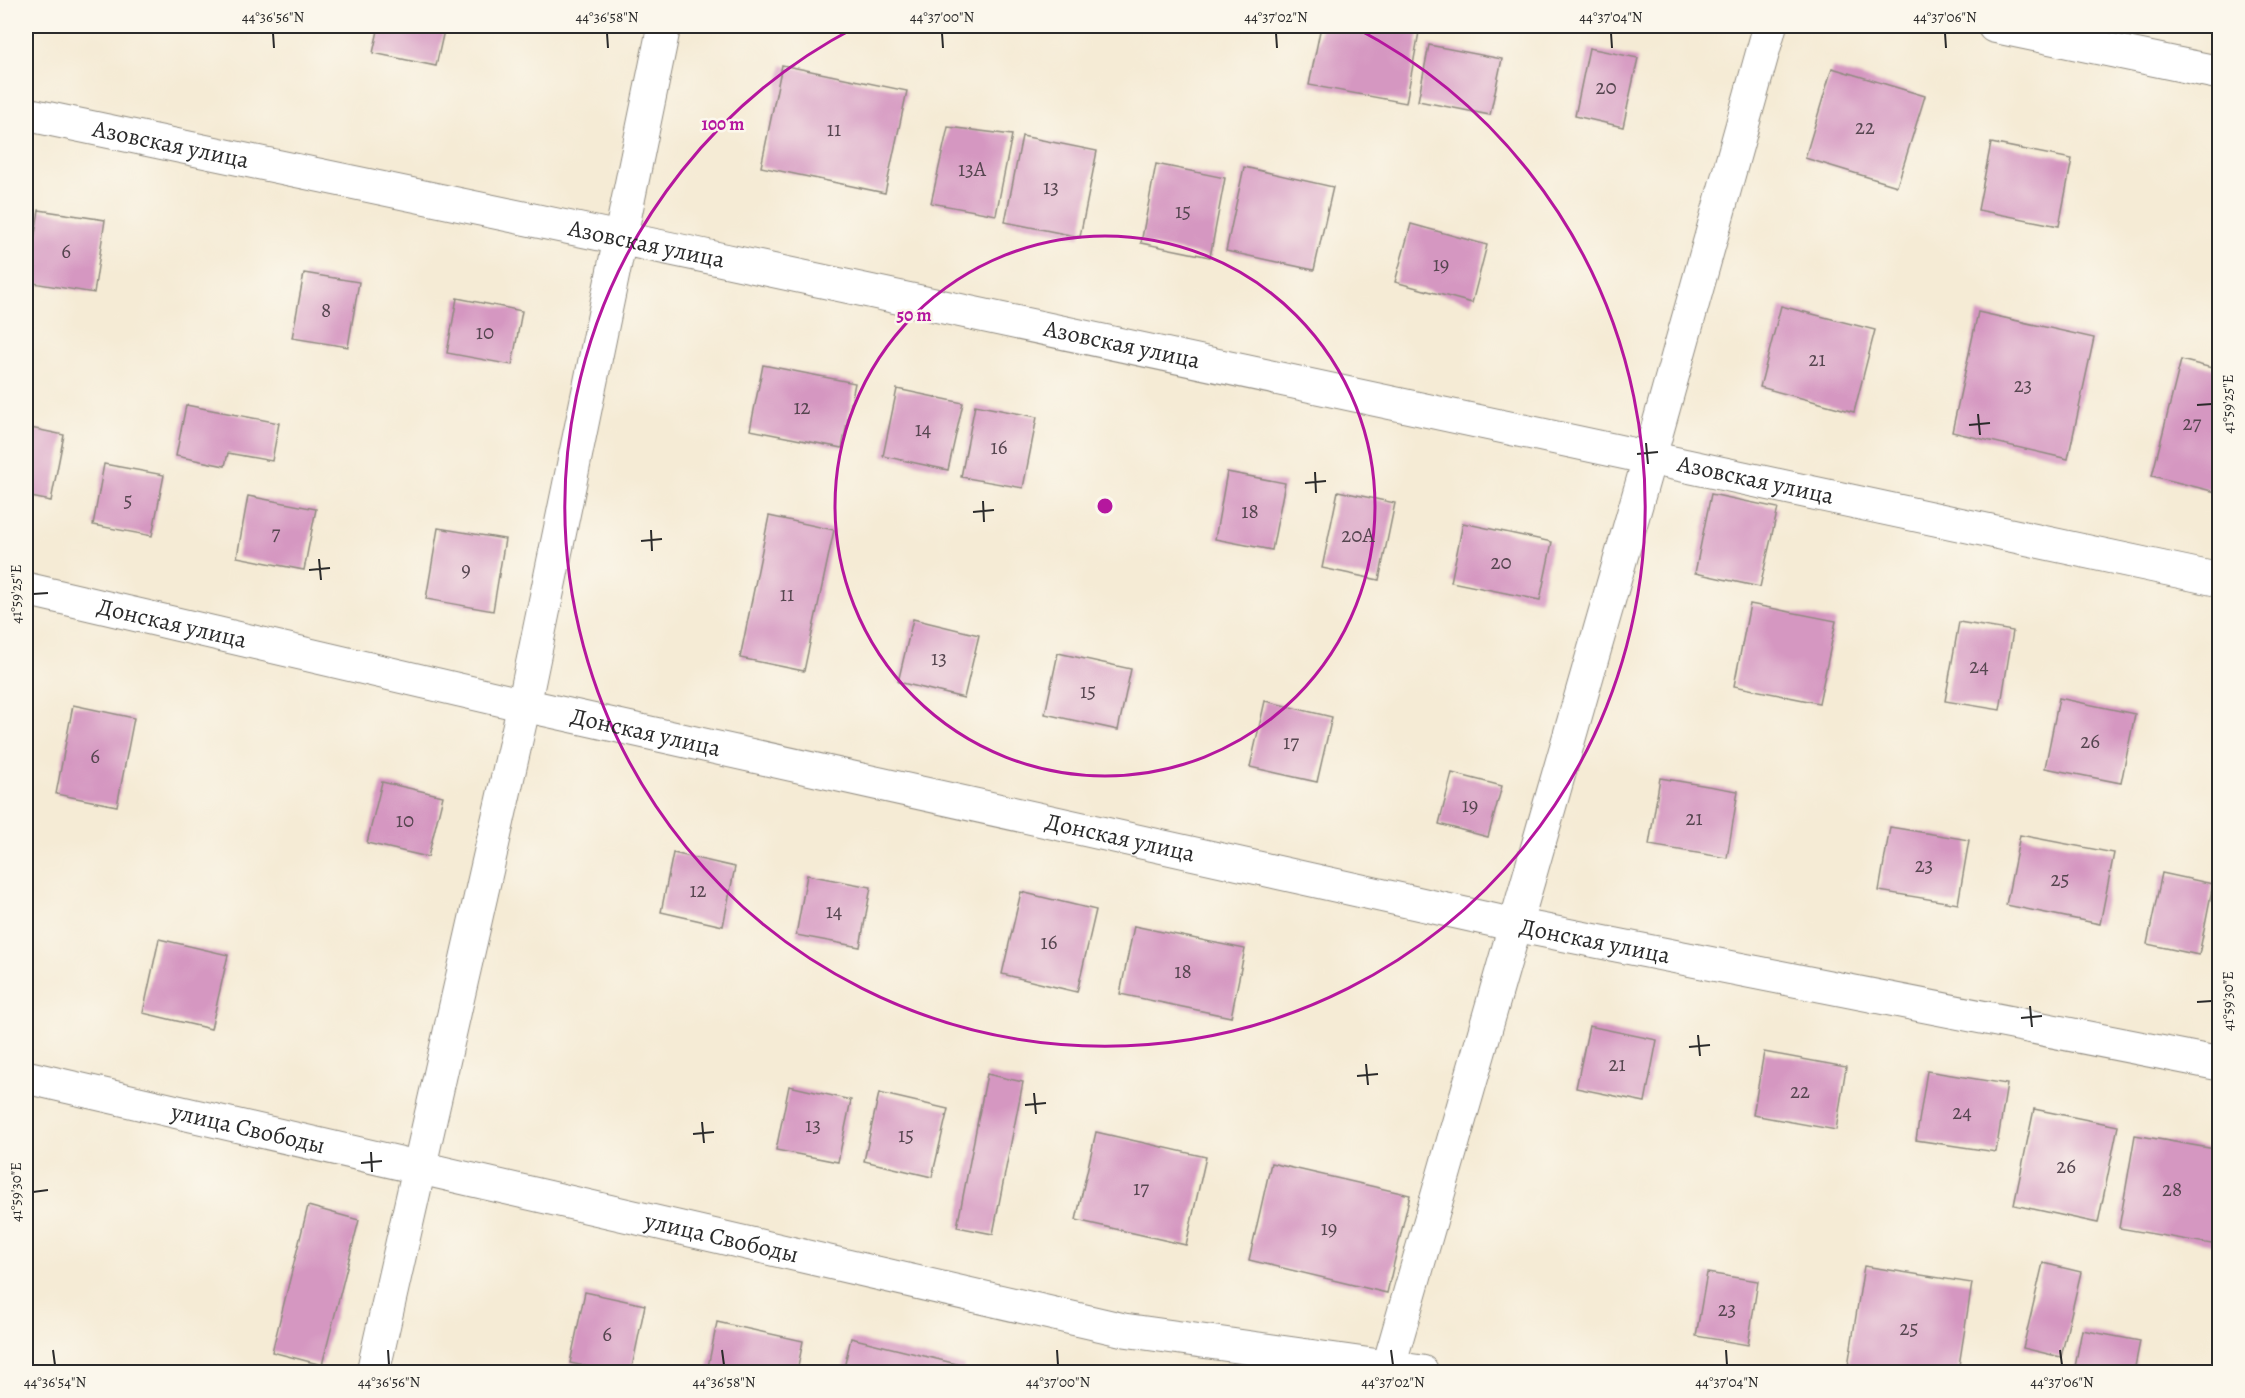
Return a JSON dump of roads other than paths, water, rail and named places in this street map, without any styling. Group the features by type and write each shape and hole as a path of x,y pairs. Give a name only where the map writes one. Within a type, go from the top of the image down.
{"street":[{"path":"374,1372 524,705 664,26"},
{"path":"1388,1369 1650,456 1770,26"},
{"path":"1994,26 2220,73"},
{"name":"Азовская улица","path":"26,114 1650,456 2220,580"},
{"name":"Донская улица","path":"26,589 524,705 1515,925 2220,1064"},
{"name":"улица Свободы","path":"26,1077 1124,1330 1422,1372"}]}
